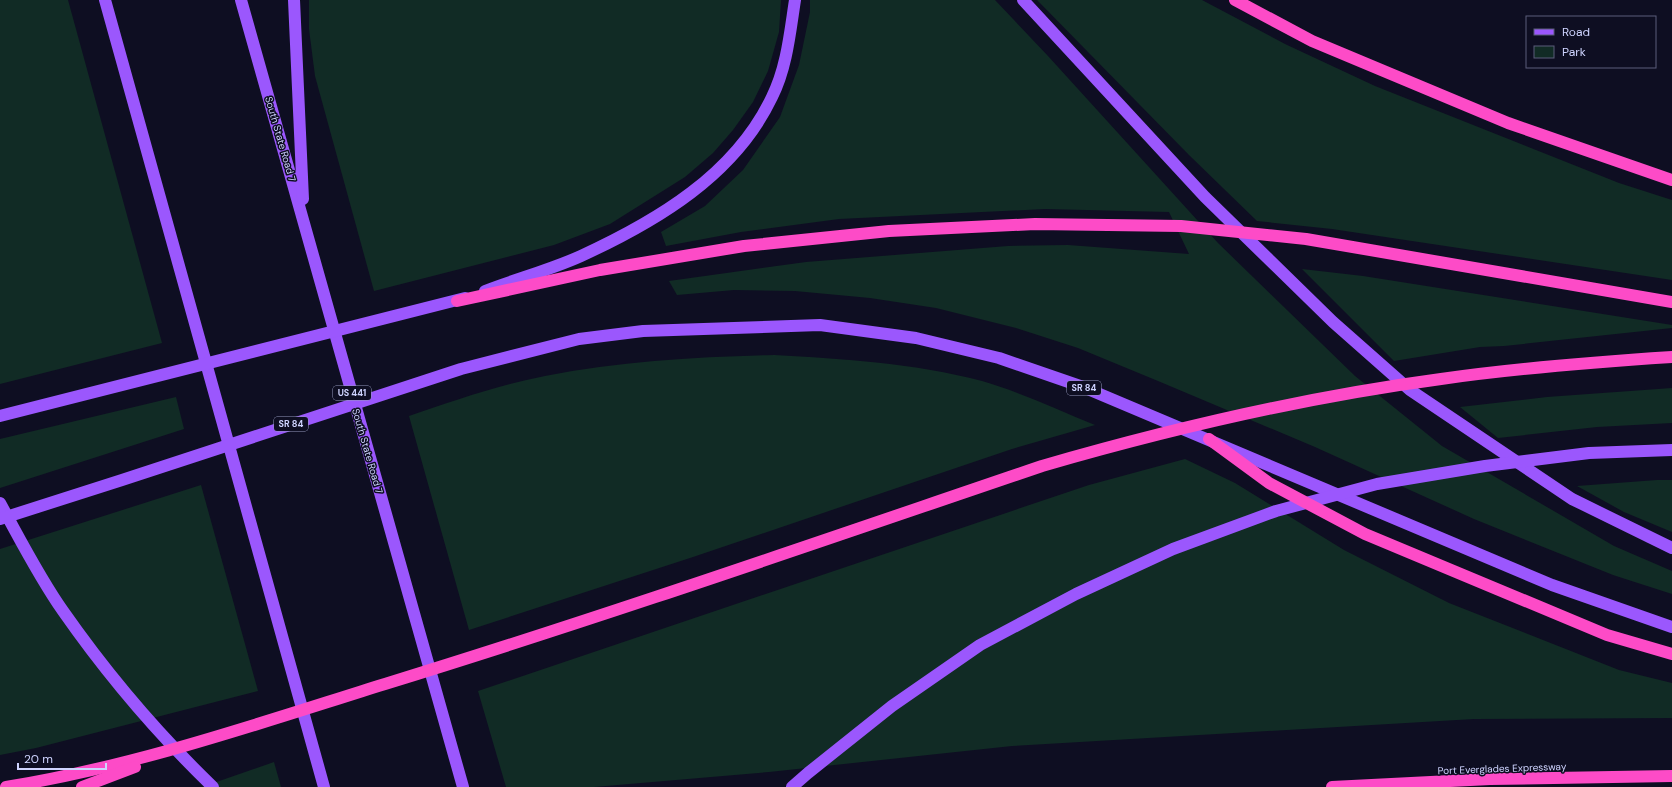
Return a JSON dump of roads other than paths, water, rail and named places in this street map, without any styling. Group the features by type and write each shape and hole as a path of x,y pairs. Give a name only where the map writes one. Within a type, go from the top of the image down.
{"highway":[{"path":"1235,0 1312,41 1501,120 1672,180"},
{"path":"457,301 600,270 767,244 889,231 1028,225 1181,226 1306,239 1672,302"},
{"path":"6,787 134,761 194,744 543,635 1042,466 1115,445 1200,424 1301,402 1441,379 1541,368 1672,357"},
{"path":"1208,440 1269,483 1365,534 1607,635 1672,654"},
{"path":"82,787 194,744"},
{"name":"Port Everglades Expressway","path":"1332,787 1490,779 1672,776"}],"main road":[{"path":"105,0 324,787"},
{"name":"South State Road 7","path":"241,0 462,787"},
{"path":"294,0 304,220"},
{"path":"0,416 457,301 580,256 664,213 694,190 726,162 753,132 773,96 788,51 795,0"},
{"path":"1023,0 1205,197 1333,322 1410,390 1572,499 1672,548"},
{"name":"SR 84","path":"0,519 461,369 579,339 643,331 820,325 916,338 999,358 1082,387 1552,585 1672,627"},
{"path":"792,787 892,706 980,645 1076,594 1173,549 1276,511 1377,484 1485,466 1589,453 1669,450"},
{"path":"0,503 62,610 114,679 154,726 213,787"}]}
